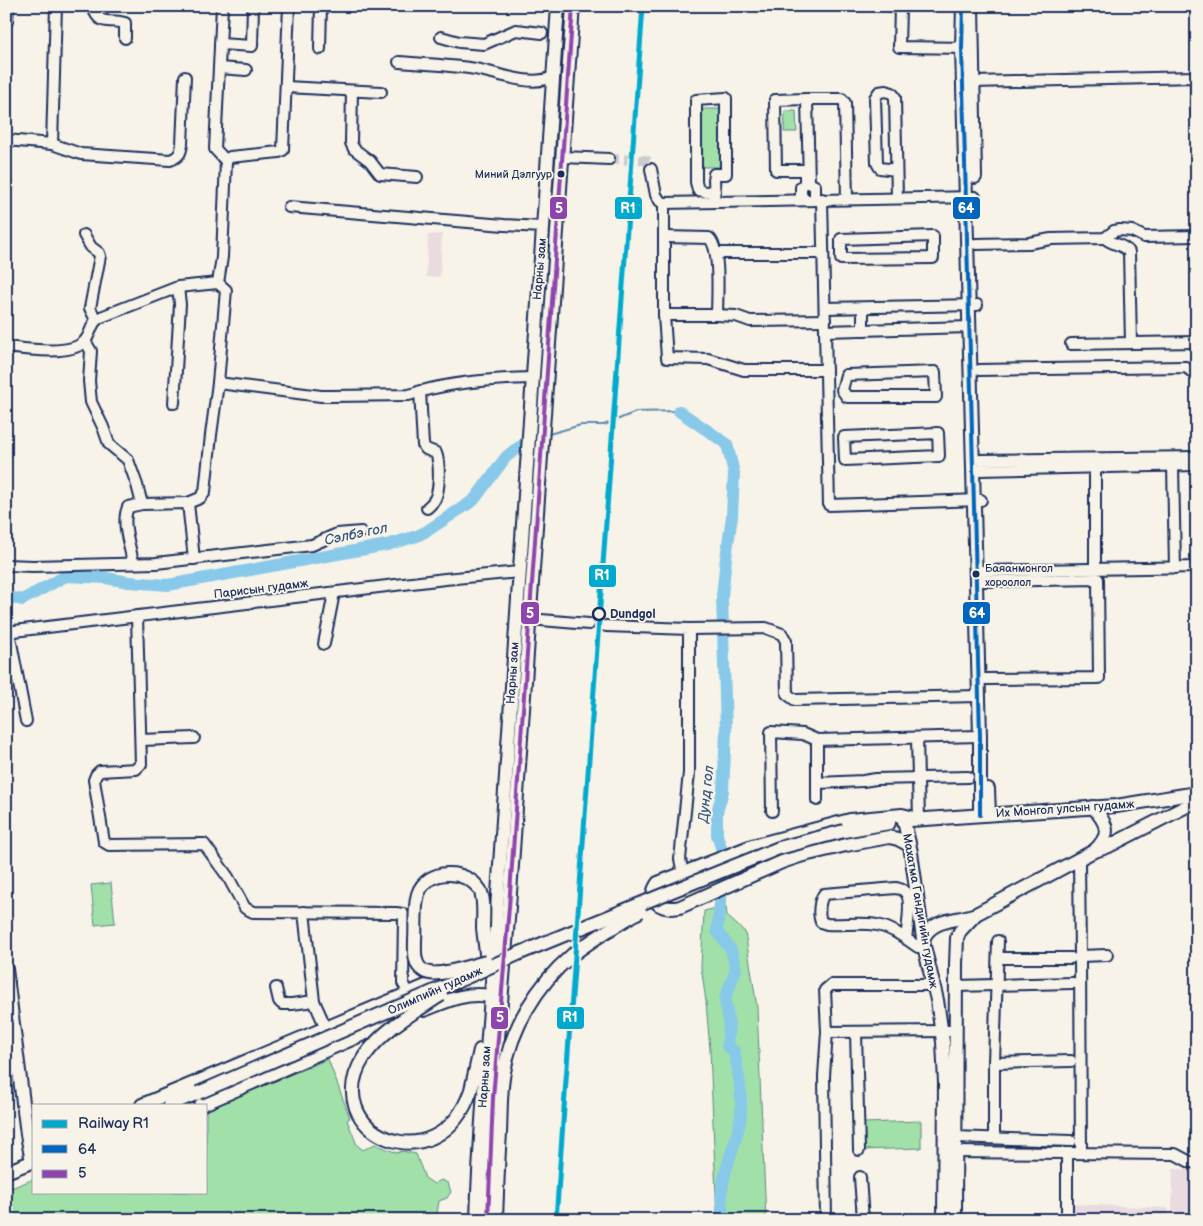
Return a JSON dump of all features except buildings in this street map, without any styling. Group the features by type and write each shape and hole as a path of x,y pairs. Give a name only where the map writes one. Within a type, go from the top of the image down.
{"main road":[{"path":"6,21 8,6"},
{"name":"Нарны зам","path":"488,1220 493,1098 506,942 504,907 508,737 558,6"},
{"name":"Нарны зам","path":"477,1220 481,1122 490,998 490,958 504,907 522,729 539,470 563,160 572,6"},
{"path":"963,6 967,48 973,305 979,370 979,696 985,814"},
{"path":"972,6 967,48 973,82 971,197 976,247 970,328 983,576 985,814"},
{"path":"543,224 552,221 558,223"},
{"path":"510,721 522,729"},
{"path":"508,737 522,729"},
{"name":"Их Монгол улсын гудамж","path":"844,831 919,819 1045,812 1135,804 1197,793"},
{"path":"924,943 926,932 933,926 941,922 958,920 976,914 1092,852 1109,846 1187,806 1197,799"},
{"path":"1092,852 1104,841 1106,828 1102,819 1093,808"},
{"path":"910,845 898,839 889,838 846,845 800,856 680,907 665,909 655,899 655,888 658,883 752,846 850,820 902,815 919,819"},
{"name":"Махатма Гандигийн гудамж","path":"904,821 910,845 924,943 942,1031 945,1068 944,1220"},
{"name":"Олимпийн гудамж","path":"175,1104 199,1099 520,953 779,848 844,831"},
{"path":"144,1104 372,1010 393,1000 409,993 490,958 484,928 480,891 471,880 461,875 450,873 438,875 426,883 418,893 416,903 415,955 418,966 424,972 434,974 520,953"},
{"path":"496,1220 504,1072 512,1042 524,1015 538,992 571,956 601,934 672,891"},
{"path":"918,899 926,912 950,929 957,938 960,931 976,914"},
{"name":"Махатма Гандигийн гудамж","path":"955,1220 957,938"},
{"path":"6,969 32,1154"},
{"path":"199,1099 380,1028 400,1018 462,995 478,994 490,998 471,1090 463,1109 451,1124 439,1134 427,1140 414,1143 400,1143 376,1133 367,1126 356,1106 354,1084 364,1058 383,1035 397,1023 474,974"},
{"path":"393,1000 389,1011 392,1016 400,1018"},
{"path":"372,1010 379,1011 381,1014 380,1028"},
{"path":"6,1172 32,1162"}],"street":[{"path":"52,144 56,6"},
{"path":"92,6 97,18 125,23 125,38"},
{"path":"222,6 215,149 226,161"},
{"path":"220,44 252,46 253,6"},
{"path":"218,283 222,257 226,161 230,157 273,153 283,150 289,6"},
{"path":"320,49 321,6"},
{"path":"891,6 900,7 900,47 967,48"},
{"path":"441,37 459,42 484,44 516,30 542,33"},
{"path":"398,62 471,68 504,77 528,80 546,80 553,77"},
{"path":"218,68 246,70"},
{"path":"973,82 1196,77 1197,115"},
{"path":"6,140 52,144 81,154 146,160 170,160 176,158 180,154 182,144 185,78"},
{"path":"286,88 381,92"},
{"path":"352,91 350,139 354,149 370,161 380,174 417,176"},
{"path":"896,170 880,168 877,164 875,98 879,92 886,91 892,93 895,97 896,170 896,198"},
{"path":"726,98 726,174 714,174 714,197 698,190 696,182 696,100 726,98"},
{"path":"807,99 808,183 815,186 818,199 823,251 829,505 978,500"},
{"path":"804,199 801,195 801,187 805,183 805,170 776,170 775,100 842,99 845,103 847,199"},
{"path":"563,160 609,161"},
{"path":"651,169 656,195 664,203 714,197 847,199 971,197"},
{"path":"664,203 664,315 667,358 708,359 744,370 826,370"},
{"path":"289,208 504,225 543,224"},
{"path":"976,247 1029,248 1051,239 1105,238 1114,231 1124,230 1144,237 1197,236"},
{"path":"84,235 91,247 100,256 90,308 96,320"},
{"path":"933,236 933,258 841,259 841,248 841,239 933,236"},
{"path":"664,237 709,238 712,240 716,252 717,315"},
{"path":"1105,238 1110,243 1126,248 1130,252 1132,343"},
{"path":"716,252 823,251 841,248"},
{"path":"6,347 44,351 75,347 85,341 96,320 178,287 218,283 226,290 218,383 210,435 205,492 200,498 188,503 128,506 125,521 133,563"},
{"path":"174,403 180,304 178,287"},
{"path":"825,308 973,305"},
{"path":"862,308 864,330"},
{"path":"664,315 736,316 750,321 825,320"},
{"path":"825,331 970,328"},
{"path":"85,341 91,351 91,402 109,444 128,460 142,504"},
{"path":"1071,344 1197,342"},
{"path":"979,370 1186,367 1197,376"},
{"path":"935,372 936,397 847,397 842,390 846,375 935,372"},
{"path":"218,383 321,396 409,395 420,391 456,385 532,378"},
{"path":"826,391 842,390"},
{"path":"420,391 423,445 426,449 436,453 439,461 437,494 434,501 427,508"},
{"path":"938,433 939,456 845,460 844,447 844,437 938,433"},
{"path":"828,448 844,447"},
{"path":"980,465 1197,457"},
{"path":"980,465 1197,465"},
{"path":"1173,465 1175,568"},
{"path":"1094,466 1095,568"},
{"path":"188,503 194,558"},
{"path":"6,565 156,563 312,545 337,534 361,532"},
{"path":"983,576 1095,568 1197,567"},
{"name":"Парисын гудамж","path":"7,632 520,572"},
{"path":"983,576 1098,578 1099,678 985,679"},
{"path":"324,644 334,593"},
{"path":"137,616 141,764 136,769 100,772 96,775 94,780 104,842 109,845 204,844 228,877 245,908 249,911 402,914 404,918 403,983 409,993"},
{"path":"529,619 589,624"},
{"path":"606,626 693,629 766,628 782,634 786,641 787,694 795,700 979,696"},
{"path":"686,873 679,863 689,773 693,629"},
{"path":"7,632 26,721"},
{"path":"772,811 771,732 803,734 817,740 980,736"},
{"path":"141,740 194,738"},
{"path":"917,738 919,819"},
{"path":"817,740 818,800"},
{"path":"818,783 876,779 968,777"},
{"path":"658,883 675,865 680,850"},
{"path":"1079,859 1076,957 1081,1153"},
{"path":"906,939 909,908 908,896 904,891 896,888 824,894 822,897 819,917 821,922 827,924 877,925 896,932 906,939 918,947 924,943"},
{"path":"304,912 314,1001 326,1028"},
{"path":"994,1138 994,1063 998,941"},
{"path":"998,958 1106,956"},
{"path":"956,986 1073,983"},
{"path":"826,1220 824,1076 827,1032 824,990 831,985 933,985"},
{"path":"276,988 278,1001 282,1004 314,1001"},
{"path":"827,1032 955,1032"},
{"path":"856,1032 859,1150"},
{"path":"994,1063 1071,1061"},
{"path":"955,1137 1071,1141"},
{"path":"955,1152 1175,1154 1190,1162 1197,1163"},
{"path":"1067,1153 1063,1205 1067,1220"},
{"path":"860,1177 862,1220"}],"shaded area":[{"path":"442,234 440,277 426,277 428,235"},
{"path":"1173,1169 1197,1170 1197,1220 1172,1220"},
{"path":"1071,1204 1168,1208 1168,1220 1072,1220"}],"green space":[{"path":"702,109 722,109 722,167 702,167"},
{"path":"785,111 796,111 797,132 784,132"},
{"path":"111,883 115,923 95,925 91,885"},
{"path":"726,906 727,916 745,932 757,1007 766,1220 717,1220 710,1050 701,966 704,911"},
{"path":"328,1059 350,1118 347,1120 357,1145 363,1150 375,1144 397,1153 402,1151 416,1154 425,1178 434,1184 441,1180 448,1183 451,1192 447,1198 439,1201 436,1220 6,1220 6,1190 32,1180 32,1194 208,1194 208,1109"},
{"path":"921,1121 921,1148 863,1150 863,1123"}],"waterway":[{"name":"Сэлбэ гол","path":"549,434 581,425 604,425 636,412 679,411"},
{"name":"Дунд гол","path":"679,411 727,444 734,473 732,516 722,596 726,732 723,791 717,812 717,835 725,860 717,931 731,950 736,969 725,999 729,1025 727,1046 734,1051 739,1079 741,1109 739,1127 723,1185 722,1209 725,1220"},
{"name":"Сэлбэ гол","path":"6,596 22,600 66,576 106,578 168,585 387,545 427,531 474,500 506,457 534,438"}],"tunnel":[{"path":"609,159 646,160 651,164 651,169"},
{"path":"589,624 606,626"}],"rail line":[{"name":"R1","path":"556,1220 643,6"}],"transit line":[{"name":"5","path":"488,1220 493,1098 509,907 573,6"},
{"name":"64","path":"963,6 962,48 980,736 980,815"}],"place":[{"name":"Миний Дэлгуур","path":"561,174"},
{"name":"Баяанмонгол хороолол","path":"976,574"},
{"name":"Dundgol","path":"599,614"}]}
